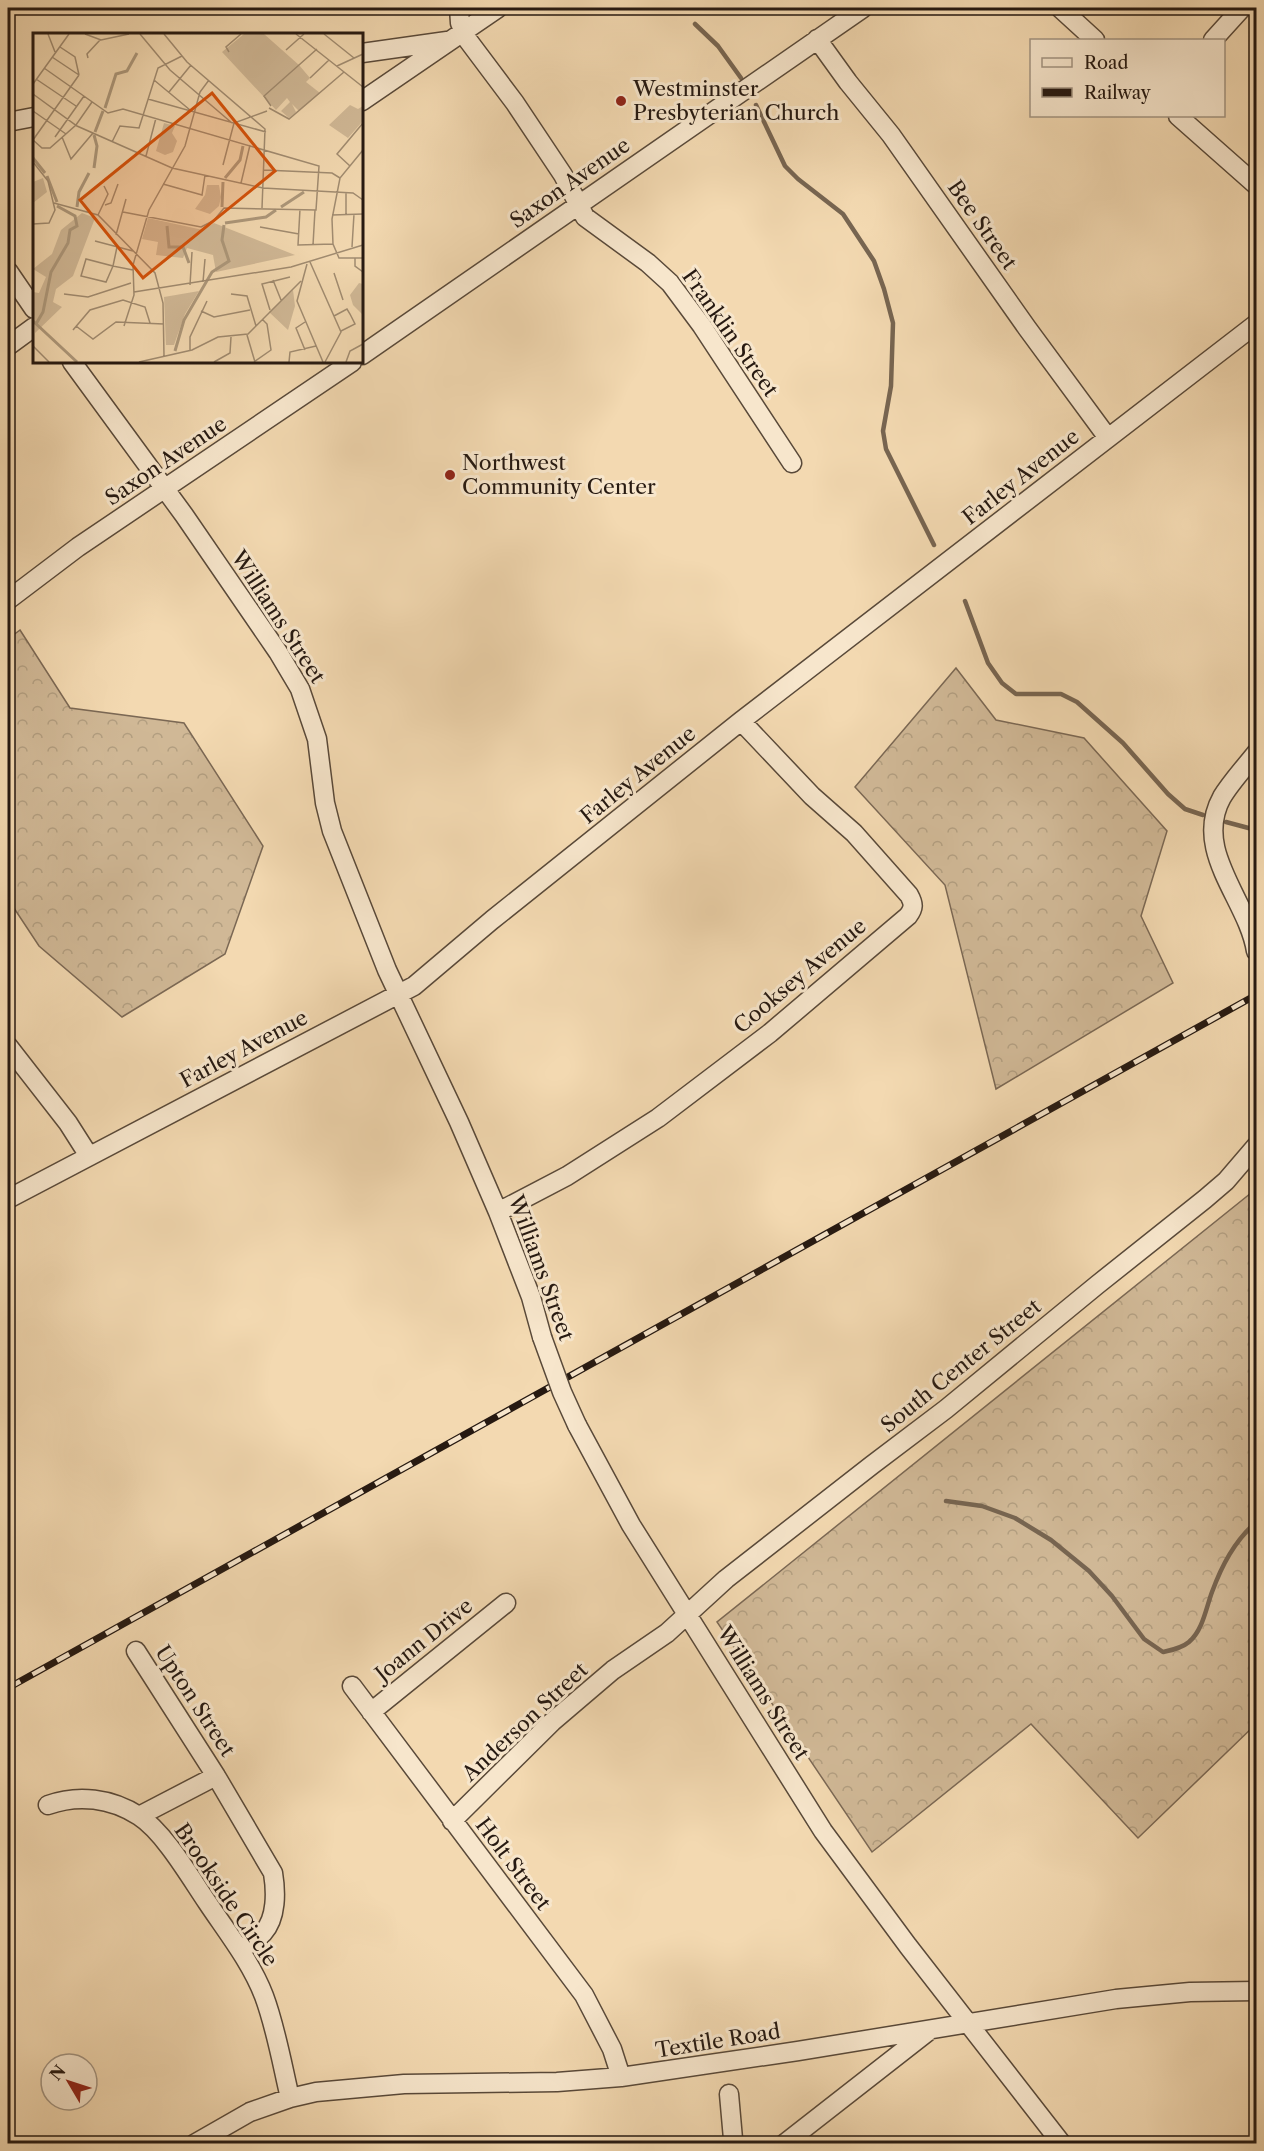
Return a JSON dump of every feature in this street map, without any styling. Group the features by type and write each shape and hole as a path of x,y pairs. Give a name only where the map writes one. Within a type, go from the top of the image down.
{"street":[{"name":"Franklin Street","path":"459,8 458,36 515,103 562,175 585,217 648,263 670,283 702,326 792,463"},
{"path":"363,100 498,8"},
{"name":"Saxon Avenue","path":"363,354 863,8"},
{"path":"1060,8 1094,39"},
{"path":"1214,39 1242,8"},
{"path":"363,53 458,36"},
{"name":"Bee Street","path":"816,39 891,135 1027,328 1108,438"},
{"path":"8,122 33,117"},
{"path":"1179,117 1257,185"},
{"path":"8,271 33,308"},
{"name":"Farley Avenue","path":"8,1199 414,986 492,920 741,722 1257,324"},
{"path":"8,346 33,328"},
{"name":"Williams Street","path":"73,363 278,652 300,689 317,739 323,796 330,824 398,995 459,1122 498,1212 531,1297 542,1337 562,1392 577,1425 631,1525 823,1831 908,1946 1062,2144"},
{"name":"Saxon Avenue","path":"8,600 78,547 351,363"},
{"name":"Cooksey Avenue","path":"498,1212 567,1176 658,1118 770,1033 908,916 912,910 913,902 909,895 854,833 812,796 741,722"},
{"path":"1257,753 1222,796 1217,808 1213,835 1215,849 1224,874 1244,914 1257,951"},
{"path":"8,1046 68,1123 89,1156"},
{"name":"South Center Street","path":"688,1615 726,1579 946,1409 1096,1285 1205,1199 1226,1181 1257,1146"},
{"name":"Joann Drive","path":"371,1712 506,1603"},
{"name":"Anderson Street","path":"452,1821 552,1722 613,1671 667,1633 688,1615"},
{"name":"Upton Street","path":"135,1651 216,1776 273,1873 275,1903 271,1918 264,1932 240,1950"},
{"name":"Holt Street","path":"352,1686 584,1995 612,2049 621,2077"},
{"name":"Upton Street","path":"139,1816 216,1776"},
{"name":"Brookside Circle","path":"48,1805 69,1799 90,1798 126,1809 139,1816 157,1832 249,1964 264,1995 290,2098"},
{"name":"Textile Road","path":"194,2144 250,2112 316,2092 405,2084 557,2082 621,2077 787,2053 1144,1995 1257,1991"},
{"path":"784,2144 931,2029"},
{"path":"729,2094 735,2144"}],"green space":[{"path":"20,630 70,708 184,723 263,846 225,954 122,1017 39,946 8,899 8,639"},
{"path":"956,668 996,720 1084,738 1167,831 1141,916 1173,983 996,1089 945,885 855,787"},
{"path":"1256,1189 1256,1724 1138,1838 1031,1724 872,1852 717,1622"}],"waterway":[{"path":"695,24 718,46 741,78"},
{"path":"756,105 785,166 843,214 874,261 893,323 891,386 883,431 886,449 934,545"},
{"path":"965,601 988,663 1002,683 1016,694 1061,694 1077,702 1123,743 1168,794 1185,809 1203,815"},
{"path":"1226,822 1256,830"},
{"path":"946,1501 982,1506 1015,1518 1051,1540 1089,1571 1112,1596 1144,1639 1163,1652 1183,1646 1194,1637 1201,1625 1220,1572 1235,1546 1256,1522"}],"railway":[{"path":"8,1688 1256,995"}],"place":[{"name":"Westminster Presbyterian Church","path":"621,101"},
{"name":"Northwest Community Center","path":"450,475"}]}
